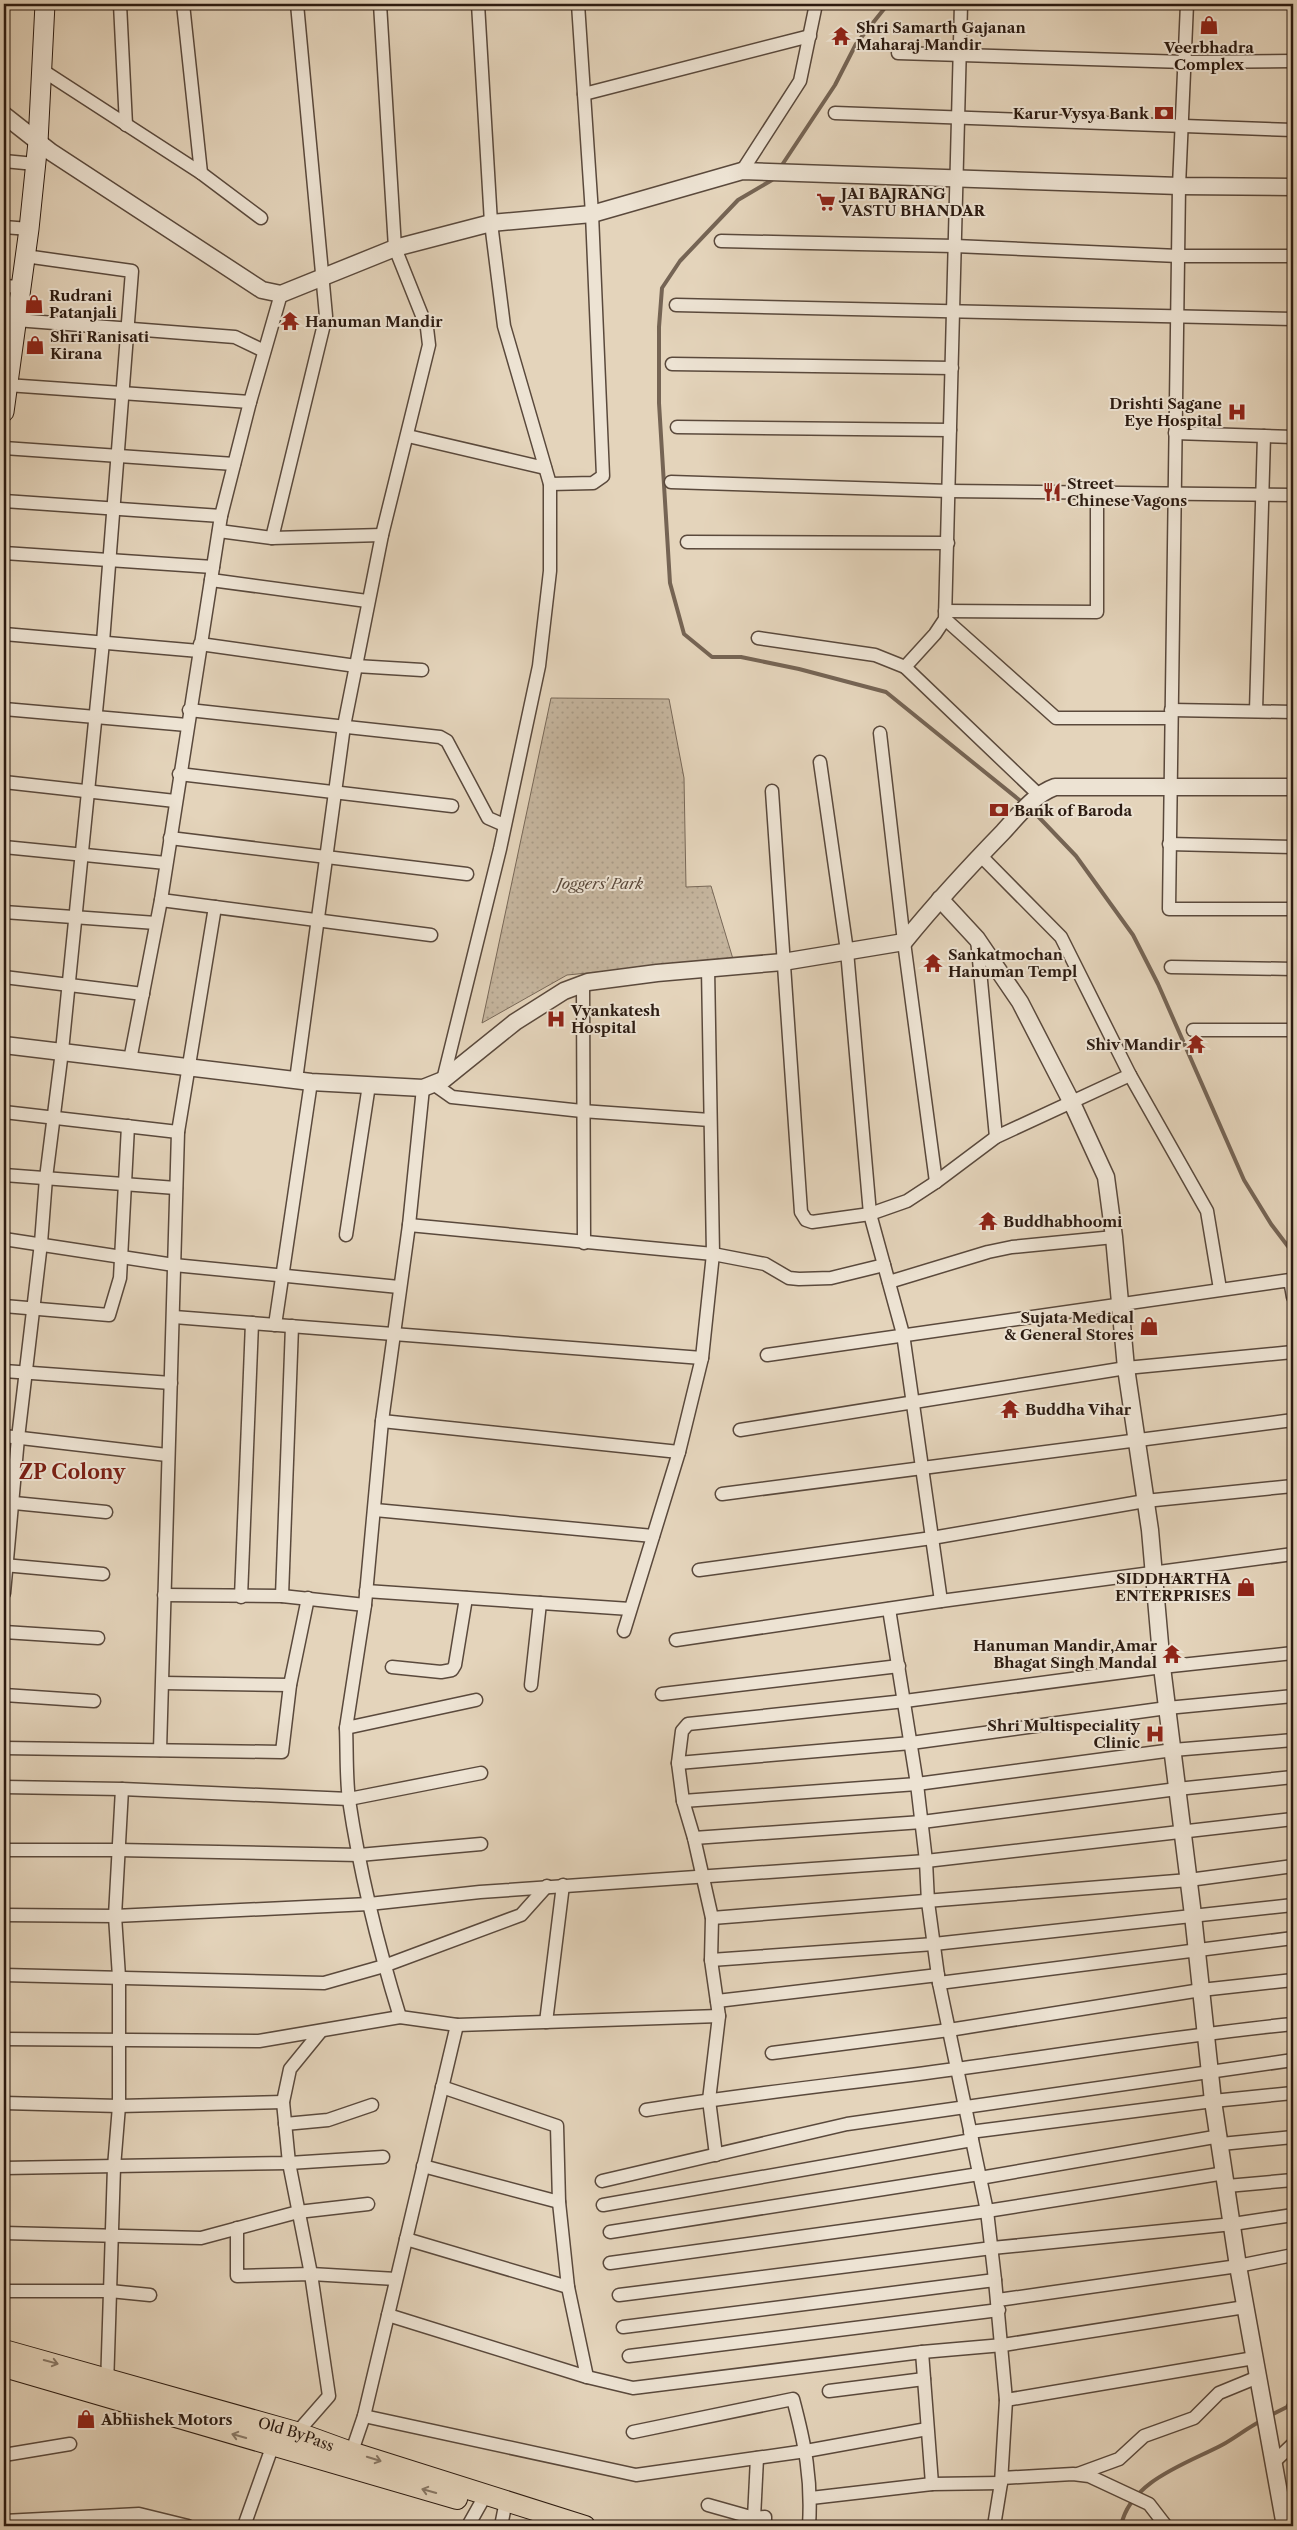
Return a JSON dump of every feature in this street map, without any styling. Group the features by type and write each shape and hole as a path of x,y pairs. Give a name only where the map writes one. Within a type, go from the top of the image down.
{"main road":[{"path":"4,412 8,348 16,320 12,286 25,256 38,142 46,4"},
{"name":"Old ByPass","path":"4,2350 107,2377 283,2439 483,2500 504,2514 542,2526"},
{"name":"Old ByPass","path":"4,2367 107,2397 283,2439"},
{"name":"Old ByPass","path":"504,2514 585,2526"}],"street":[{"path":"120,4 126,125"},
{"path":"183,4 201,173"},
{"path":"272,538 326,316 297,4"},
{"path":"275,1325 283,1275 317,922 344,726 382,535 408,436 429,339 427,328 395,248 380,4"},
{"path":"400,2017 384,1966 359,1855 349,1798 346,1728 365,1605 376,1510 382,1421 409,1225 434,1084 504,825 539,666 550,571 550,484 504,326 491,223 478,4"},
{"path":"550,484 593,483 603,476 592,214 578,4"},
{"path":"742,171 800,81 816,4"},
{"path":"905,667 935,634 945,615 961,4"},
{"path":"1187,4 1179,186 1169,909 1293,909"},
{"path":"584,94 810,36"},
{"path":"898,53 1185,62 1293,61"},
{"path":"42,70 201,173 261,218"},
{"path":"835,113 1293,130"},
{"path":"4,115 38,142 262,290 281,294 395,248 491,223 592,214 742,171 792,171 1179,186 1293,187"},
{"path":"4,162 35,164"},
{"path":"4,228 29,229"},
{"path":"721,241 955,246 1178,256 1293,256"},
{"path":"4,1593 8,1502 34,1309 46,1178 69,987 103,642 132,271 25,256"},
{"path":"130,1060 161,900 189,710 221,516 250,402 281,294"},
{"path":"676,305 1293,319"},
{"path":"16,320 235,337 264,351"},
{"path":"672,364 952,368"},
{"path":"7,385 250,402"},
{"path":"677,427 950,430"},
{"path":"1175,433 1293,437"},
{"path":"408,436 545,468"},
{"path":"1256,711 1264,436"},
{"path":"4,448 234,464"},
{"path":"671,482 949,491 1293,495"},
{"path":"945,615 1097,612 1098,492"},
{"path":"4,501 221,516"},
{"path":"219,531 272,538 382,535"},
{"path":"687,542 948,543"},
{"path":"4,553 213,567"},
{"path":"211,580 368,601"},
{"path":"945,615 1056,718 1256,711 1293,712"},
{"path":"4,634 200,647 356,666 422,670"},
{"path":"758,638 875,655 905,667 1036,798"},
{"path":"4,708 187,725"},
{"path":"189,710 433,735 446,741 488,818 504,825"},
{"path":"880,734 904,942 936,1182"},
{"path":"820,762 846,950 870,1214 903,1334 941,1601"},
{"path":"179,774 452,806"},
{"path":"4,782 175,801"},
{"path":"434,1084 516,1022 564,991 583,984 657,973 783,962 846,950 904,942 940,898 980,855 1036,798 1055,787 1293,787"},
{"path":"772,791 802,1216 812,1222 870,1214 907,1200 936,1182 996,1137 1130,1075"},
{"path":"170,838 467,874"},
{"path":"1169,844 1293,847"},
{"path":"4,848 166,863"},
{"path":"980,855 1061,938 1130,1075 1207,1211 1220,1289"},
{"path":"940,898 977,939 1020,1002 1072,1103 1106,1177 1114,1236 1126,1368 1145,1501 1162,1667 1189,1880 1213,2101 1238,2266 1284,2526"},
{"path":"161,900 317,922 431,935"},
{"path":"160,1750 167,1455 174,1317 178,1132 187,1067 215,907"},
{"path":"4,912 156,923"},
{"path":"977,939 996,1137"},
{"path":"1171,967 1293,970"},
{"path":"624,1631 679,1452 702,1358 713,1254 708,968"},
{"path":"4,977 69,987 143,994"},
{"path":"583,984 584,1243"},
{"path":"1193,1030 1293,1030"},
{"path":"4,1045 303,1081 369,1085 434,1084 452,1096 582,1111 710,1120"},
{"path":"346,1235 369,1085"},
{"path":"4,1112 178,1132"},
{"path":"4,1306 109,1315 120,1278 128,1126"},
{"path":"4,1175 176,1188"},
{"path":"409,1225 713,1254 765,1264 782,1274 799,1279 831,1278 884,1265"},
{"path":"888,1282 988,1252 1012,1247 1114,1236"},
{"path":"4,1239 41,1243 174,1265 399,1287"},
{"path":"767,1355 1119,1303 1290,1280 1293,1297"},
{"path":"174,1317 702,1358"},
{"path":"241,1597 252,1323"},
{"path":"282,1596 292,1326"},
{"path":"740,1430 1126,1368 1293,1352"},
{"path":"4,1371 171,1383"},
{"path":"722,1494 1293,1420"},
{"path":"382,1421 679,1452"},
{"path":"4,1436 167,1455"},
{"path":"699,1570 932,1538 1145,1501 1293,1486"},
{"path":"8,1502 106,1512"},
{"path":"376,1510 653,1536"},
{"path":"676,1640 941,1601 1293,1554"},
{"path":"6,1565 103,1574"},
{"path":"366,1591 630,1609"},
{"path":"164,1595 282,1596 365,1605"},
{"path":"4,1748 282,1752 290,1685 308,1598"},
{"path":"392,1667 441,1672 452,1670 455,1665 466,1598"},
{"path":"531,1684 540,1603"},
{"path":"889,1609 917,1784 926,1860 928,1902 938,1979 987,2211 996,2280 1003,2345 1006,2400 1001,2480 994,2526"},
{"path":"4,1632 98,1638"},
{"path":"716,2155 709,2100 719,2016 711,1960 712,1918 694,1838 682,1800 678,1763 682,1731 688,1724 696,1721 905,1700 1162,1667 1293,1653"},
{"path":"662,1694 899,1666"},
{"path":"163,1684 290,1685"},
{"path":"4,1695 94,1701"},
{"path":"678,1763 911,1743 1167,1708 1293,1696"},
{"path":"346,1728 476,1700"},
{"path":"682,1800 917,1784 1173,1750 1293,1740"},
{"path":"4,1787 122,1789 349,1798 481,1773"},
{"path":"694,1838 922,1822 1177,1789 1293,1777"},
{"path":"107,2397 111,2234 119,2106 119,1977 115,1916 122,1789"},
{"path":"4,1915 115,1916 369,1904 547,1886 926,1860 1293,1819"},
{"path":"4,1850 118,1850 359,1855 481,1844"},
{"path":"712,1918 1189,1880 1293,1866"},
{"path":"546,2022 563,1885"},
{"path":"4,1975 324,1983 384,1966 521,1915 547,1886"},
{"path":"711,1960 934,1944 1293,1905"},
{"path":"717,2002 938,1979 1293,1938"},
{"path":"772,2053 949,2030 1201,1990 1293,1980"},
{"path":"4,2039 259,2041 400,2017 457,2025 719,2016"},
{"path":"646,2110 709,2100 957,2069 1206,2033 1293,2024"},
{"path":"349,2460 364,2416 457,2025"},
{"path":"244,2526 283,2439 329,2396 311,2274 289,2164 283,2102 290,2069 321,2030"},
{"path":"602,2181 847,2124 1293,2060"},
{"path":"442,2087 557,2126 559,2202 568,2287 587,2377"},
{"path":"603,2205 971,2136 1213,2101 1293,2093"},
{"path":"4,2103 119,2106 283,2102"},
{"path":"285,2124 328,2120 372,2105"},
{"path":"610,2232 1220,2140 1293,2137"},
{"path":"4,2168 289,2164 383,2157"},
{"path":"423,2166 559,2202"},
{"path":"610,2263 1226,2179 1293,2180"},
{"path":"4,2232 201,2238 298,2212 368,2204"},
{"path":"619,2296 992,2248 1233,2224 1293,2216"},
{"path":"237,2228 237,2276 311,2274 396,2279"},
{"path":"406,2239 568,2287"},
{"path":"629,2356 998,2305 1238,2266 1293,2255"},
{"path":"623,2327 996,2280"},
{"path":"4,2291 110,2291 150,2295"},
{"path":"388,2315 587,2377 633,2388 922,2352 1003,2345 1245,2307"},
{"path":"922,2352 932,2484"},
{"path":"1006,2400 1254,2358"},
{"path":"829,2391 924,2379"},
{"path":"1078,2474 1119,2459 1144,2436 1194,2418 1220,2393 1259,2383"},
{"path":"633,2432 793,2399 806,2451 811,2498 809,2526"},
{"path":"364,2416 636,2475 806,2451 927,2429"},
{"path":"4,2455 70,2444"},
{"path":"1273,2463 1293,2444"},
{"path":"754,2518 757,2458"},
{"path":"811,2498 932,2484 1078,2474 1089,2476 1152,2507 1166,2526"},
{"path":"468,2526 483,2500"},
{"path":"708,2506 754,2518 765,2517 765,2526"},
{"path":"4,2521 139,2514 188,2526"}],"green space":[{"name":"Joggers' Park","path":"551,698 669,699 684,778 686,887 711,886 733,959 567,975 482,1023"}],"waterway":[{"path":"780,168 835,85 856,44 888,4"},
{"path":"775,176 772,180 738,200 680,261 662,288 659,327 659,403 670,583 684,634 712,657 741,657 799,669 886,692 1023,803"},
{"path":"1031,809 1076,856 1133,935 1158,984 1244,1180 1271,1224 1293,1253"},
{"path":"1269,2416 1287,2407 1293,2397"},
{"path":"1121,2526 1126,2510 1147,2486 1161,2476 1222,2445 1261,2421"}],"place":[{"name":"Veerbhadra Complex","path":"1209,25"},
{"name":"Shri Samarth Gajanan Maharaj Mandir","path":"841,36"},
{"name":"Karur Vysya Bank","path":"1164,113"},
{"name":"JAI BAJRANG VASTU BHANDAR","path":"826,202"},
{"name":"Rudrani Patanjali","path":"34,304"},
{"name":"Hanuman Mandir","path":"290,321"},
{"name":"Shri Ranisati Kirana","path":"35,345"},
{"name":"Drishti Sagane Eye Hospital","path":"1237,412"},
{"name":"Street Chinese Vagons","path":"1052,492"},
{"name":"Bank of Baroda","path":"999,810"},
{"name":"Sankatmochan Hanuman Templ","path":"933,963"},
{"name":"Vyankatesh Hospital","path":"556,1019"},
{"name":"Shiv Mandir","path":"1196,1044"},
{"name":"Buddhabhoomi","path":"988,1221"},
{"name":"Sujata Medical & General Stores","path":"1149,1326"},
{"name":"Buddha Vihar","path":"1010,1409"},
{"name":"SIDDHARTHA ENTERPRISES","path":"1246,1587"},
{"name":"Hanuman Mandir,Amar Bhagat Singh Mandal","path":"1172,1654"},
{"name":"Shri Multispeciality Clinic","path":"1155,1734"},
{"name":"Abhishek Motors","path":"86,2419"}],"district":[{"name":"ZP Colony","path":"72,1472"}]}
